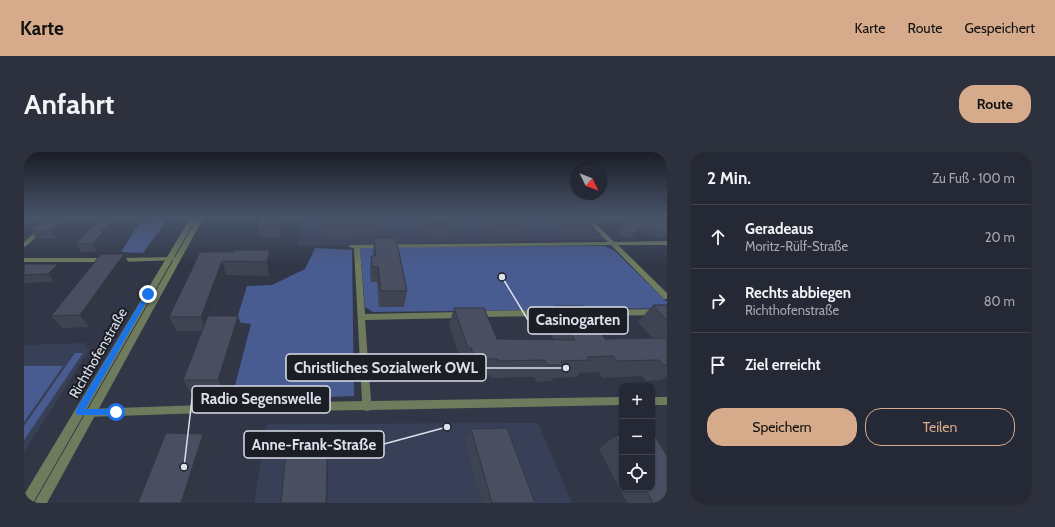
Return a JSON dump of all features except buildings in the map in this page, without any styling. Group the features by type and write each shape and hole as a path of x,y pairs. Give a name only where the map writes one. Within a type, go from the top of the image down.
{"street":[{"path":"24,245 37,233"},
{"name":"Richthofenstraße","path":"40,503 91,412 186,233"},
{"name":"Richthofenstraße","path":"26,503 78,413 190,233"},
{"path":"604,233 667,297"},
{"path":"367,407 354,246 667,243"},
{"path":"24,260 173,259"},
{"path":"361,318 667,312"},
{"path":"655,401 667,400"},
{"path":"78,413 249,408 367,407 619,401"}],"shaded area":[{"path":"133,233 157,233 143,253 121,252"},
{"path":"300,233 600,233 606,239 298,246"},
{"path":"604,246 615,251 667,302 667,308 373,312 365,307 360,247"},
{"path":"315,248 352,250 354,396 231,401 251,324 236,322 247,286 272,285 305,269"},
{"path":"85,343 89,350 24,452 24,345"},
{"path":"75,353 83,353 24,440 24,426"},
{"path":"24,366 63,366 24,422"},
{"path":"538,423 572,503 254,503 267,424"}],"place":[{"name":"Casinogarten","path":"502,277"},
{"name":"Christliches Sozialwerk OWL","path":"566,368"},
{"name":"Anne-Frank-Straße","path":"447,427"},
{"name":"Radio Segenswelle","path":"184,467"}],"route":[{"path":"116,412 78,413 148,294"}]}
